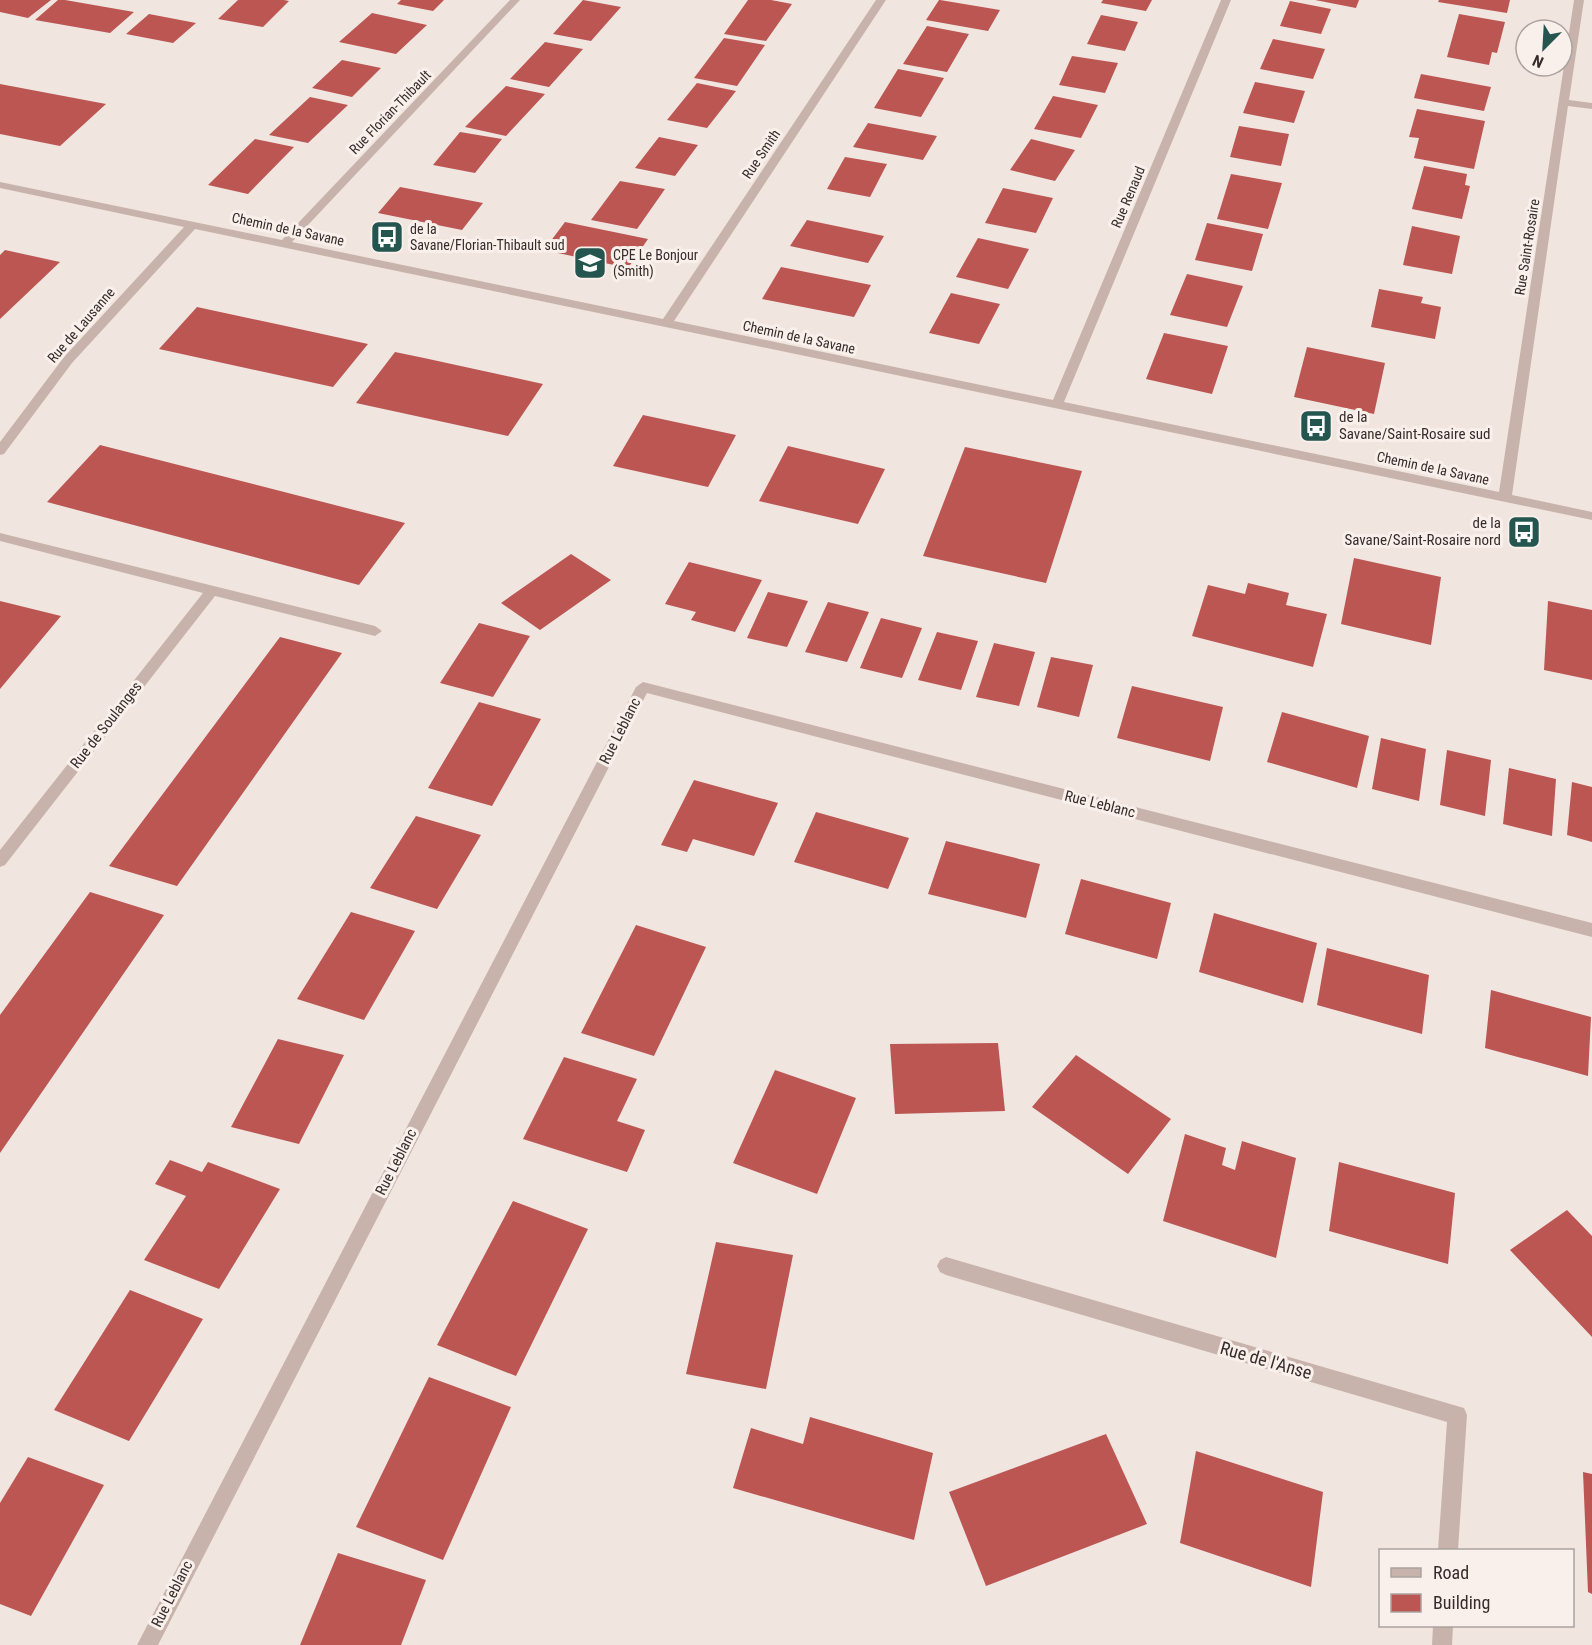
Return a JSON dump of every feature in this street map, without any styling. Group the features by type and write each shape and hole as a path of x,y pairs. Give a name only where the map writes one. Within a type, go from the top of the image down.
{"street":[{"name":"Rue Florian-Thibault","path":"284,244 515,0"},
{"name":"Rue Smith","path":"666,324 881,0"},
{"name":"Rue Renaud","path":"1057,405 1226,0"},
{"name":"Rue Saint-Rosaire","path":"1505,498 1579,0"},
{"path":"1564,102 1592,106"},
{"name":"Chemin de la Savane","path":"0,185 1592,516"},
{"name":"Rue de Lausanne","path":"0,451 68,360 192,225"},
{"path":"0,537 375,631"},
{"name":"Rue de Soulanges","path":"0,861 212,590"},
{"name":"Rue Leblanc","path":"147,1645 643,687 1592,930"},
{"name":"Rue de l'Anse","path":"946,1266 1457,1415 1448,1549"},
{"path":"1442,1645 1443,1627"}],"building":[{"path":"0,0 51,0 28,18 0,12"},
{"path":"58,0 134,12 110,33 35,20"},
{"path":"238,0 289,1 263,27 218,19"},
{"path":"401,0 444,0 433,11 397,4"},
{"path":"583,0 621,7 591,41 553,34"},
{"path":"748,0 771,0 792,4 766,41 724,34"},
{"path":"939,0 1000,10 988,31 926,20"},
{"path":"1103,0 1152,0 1146,11 1101,3"},
{"path":"1315,0 1359,0 1356,8"},
{"path":"1439,0 1510,0 1507,13 1438,2"},
{"path":"1290,1 1331,9 1321,34 1280,26"},
{"path":"372,13 427,25 396,54 339,42"},
{"path":"149,14 196,23 173,43 126,34"},
{"path":"1459,14 1505,22 1497,53 1492,52 1489,65 1447,57"},
{"path":"1101,15 1138,22 1125,51 1087,44"},
{"path":"927,26 969,34 947,72 903,64"},
{"path":"724,38 765,45 737,86 694,78"},
{"path":"1273,39 1325,49 1313,79 1260,69"},
{"path":"545,42 583,49 549,87 510,79"},
{"path":"1072,56 1118,63 1105,93 1059,85"},
{"path":"342,60 381,68 352,97 312,88"},
{"path":"898,69 944,78 921,117 874,108"},
{"path":"1421,74 1491,87 1484,111 1414,98"},
{"path":"1255,82 1305,91 1294,123 1243,113"},
{"path":"697,83 736,91 707,128 667,120"},
{"path":"0,84 106,104 60,146 0,134"},
{"path":"506,86 545,94 506,136 465,127"},
{"path":"1053,96 1098,105 1081,138 1034,129"},
{"path":"310,97 348,105 308,143 269,135"},
{"path":"1417,109 1485,121 1474,169 1414,158 1419,138 1409,137"},
{"path":"868,123 937,136 923,160 853,147"},
{"path":"1239,126 1289,134 1281,166 1230,157"},
{"path":"460,132 502,139 475,173 433,165"},
{"path":"659,137 698,145 675,176 635,168"},
{"path":"255,139 294,147 248,194 208,185"},
{"path":"1031,139 1075,150 1055,181 1010,170"},
{"path":"845,157 887,164 870,197 827,189"},
{"path":"1424,166 1467,174 1465,185 1470,186 1462,219 1412,209"},
{"path":"1231,174 1282,183 1268,229 1217,219"},
{"path":"620,181 665,189 637,229 591,220"},
{"path":"400,187 483,203 462,230 378,213"},
{"path":"1003,188 1053,198 1036,233 985,223"},
{"path":"807,220 884,236 868,263 790,246"},
{"path":"565,222 648,239 628,268 544,250"},
{"path":"1207,223 1263,234 1252,271 1195,260"},
{"path":"1412,226 1460,236 1452,274 1403,265"},
{"path":"978,238 1029,249 1008,289 956,277"},
{"path":"5,250 60,262 0,319 0,255"},
{"path":"781,267 871,285 854,317 762,299"},
{"path":"1187,274 1243,286 1227,327 1170,315"},
{"path":"1379,289 1423,297 1421,303 1441,307 1435,339 1371,327"},
{"path":"951,293 1000,304 979,344 929,333"},
{"path":"197,307 368,344 333,387 159,349"},
{"path":"1164,333 1228,346 1212,394 1146,379"},
{"path":"1307,347 1385,363 1374,414 1294,397"},
{"path":"395,352 543,384 508,436 356,403"},
{"path":"643,415 736,435 708,487 613,466"},
{"path":"100,445 405,523 359,585 47,502"},
{"path":"788,446 885,469 858,524 759,501"},
{"path":"965,447 1082,471 1046,583 923,556"},
{"path":"571,554 611,580 540,630 501,603"},
{"path":"1354,558 1441,577 1431,645 1341,624"},
{"path":"689,562 762,580 735,632 691,620 696,612 665,604"},
{"path":"1248,583 1289,593 1286,605 1327,614 1313,667 1192,636 1208,585 1245,594"},
{"path":"768,592 808,601 787,647 747,638"},
{"path":"0,601 61,616 0,689"},
{"path":"1548,601 1592,610 1592,680 1544,670"},
{"path":"828,602 869,612 847,662 805,652"},
{"path":"881,618 922,628 902,678 860,668"},
{"path":"479,623 530,636 493,697 440,683"},
{"path":"937,632 978,641 961,690 918,680"},
{"path":"280,637 342,653 177,886 109,866"},
{"path":"994,643 1035,652 1019,706 976,697"},
{"path":"1051,657 1093,665 1079,717 1037,707"},
{"path":"1132,686 1223,707 1210,761 1117,738"},
{"path":"479,702 541,719 492,806 428,788"},
{"path":"1282,712 1369,736 1357,788 1267,762"},
{"path":"1381,738 1426,749 1419,801 1372,789"},
{"path":"1447,750 1491,760 1485,816 1440,805"},
{"path":"1509,768 1556,779 1552,836 1503,824"},
{"path":"694,780 778,803 754,856 693,839 687,852 661,845"},
{"path":"1572,782 1592,787 1592,842 1567,835"},
{"path":"816,812 909,838 888,889 794,862"},
{"path":"416,816 481,835 437,909 370,888"},
{"path":"946,841 1040,864 1026,918 928,894"},
{"path":"1081,879 1171,903 1157,959 1065,934"},
{"path":"90,892 164,915 0,1153 0,1015"},
{"path":"351,912 415,931 364,1020 297,999"},
{"path":"1214,913 1317,943 1303,1003 1199,972"},
{"path":"636,925 706,947 654,1056 581,1033"},
{"path":"1327,948 1429,975 1422,1034 1317,1005"},
{"path":"1491,990 1591,1017 1588,1076 1485,1048"},
{"path":"278,1039 344,1055 299,1144 231,1127"},
{"path":"998,1043 1005,1111 895,1114 890,1044"},
{"path":"1076,1055 1171,1119 1128,1174 1032,1107"},
{"path":"564,1057 637,1079 617,1121 645,1130 627,1172 523,1139"},
{"path":"775,1070 856,1098 817,1194 733,1163"},
{"path":"1185,1134 1226,1148 1222,1165 1235,1170 1242,1141 1296,1158 1276,1258 1163,1221"},
{"path":"170,1160 202,1172 208,1162 280,1189 219,1289 144,1260 186,1196 155,1184"},
{"path":"1339,1162 1455,1193 1448,1264 1329,1231"},
{"path":"513,1201 588,1229 516,1376 437,1345"},
{"path":"1567,1210 1592,1236 1592,1337 1510,1250"},
{"path":"716,1242 793,1255 766,1389 686,1374"},
{"path":"130,1290 203,1319 129,1441 54,1410"},
{"path":"429,1377 511,1407 443,1560 356,1527"},
{"path":"810,1417 933,1453 914,1540 733,1488 751,1428 803,1444"},
{"path":"1106,1434 1147,1524 986,1586 949,1492"},
{"path":"1196,1451 1323,1492 1311,1587 1180,1543"},
{"path":"28,1457 104,1485 31,1616 0,1604 0,1503"},
{"path":"1583,1472 1592,1474 1592,1594 1588,1592"},
{"path":"338,1553 426,1580 401,1645 300,1645"}],"place":[{"name":"de la Savane/Florian-Thibault sud","path":"387,237"},
{"name":"CPE Le Bonjour (Smith)","path":"590,263"},
{"name":"de la Savane/Saint-Rosaire sud","path":"1316,426"},
{"name":"de la Savane/Saint-Rosaire nord","path":"1524,532"}]}
